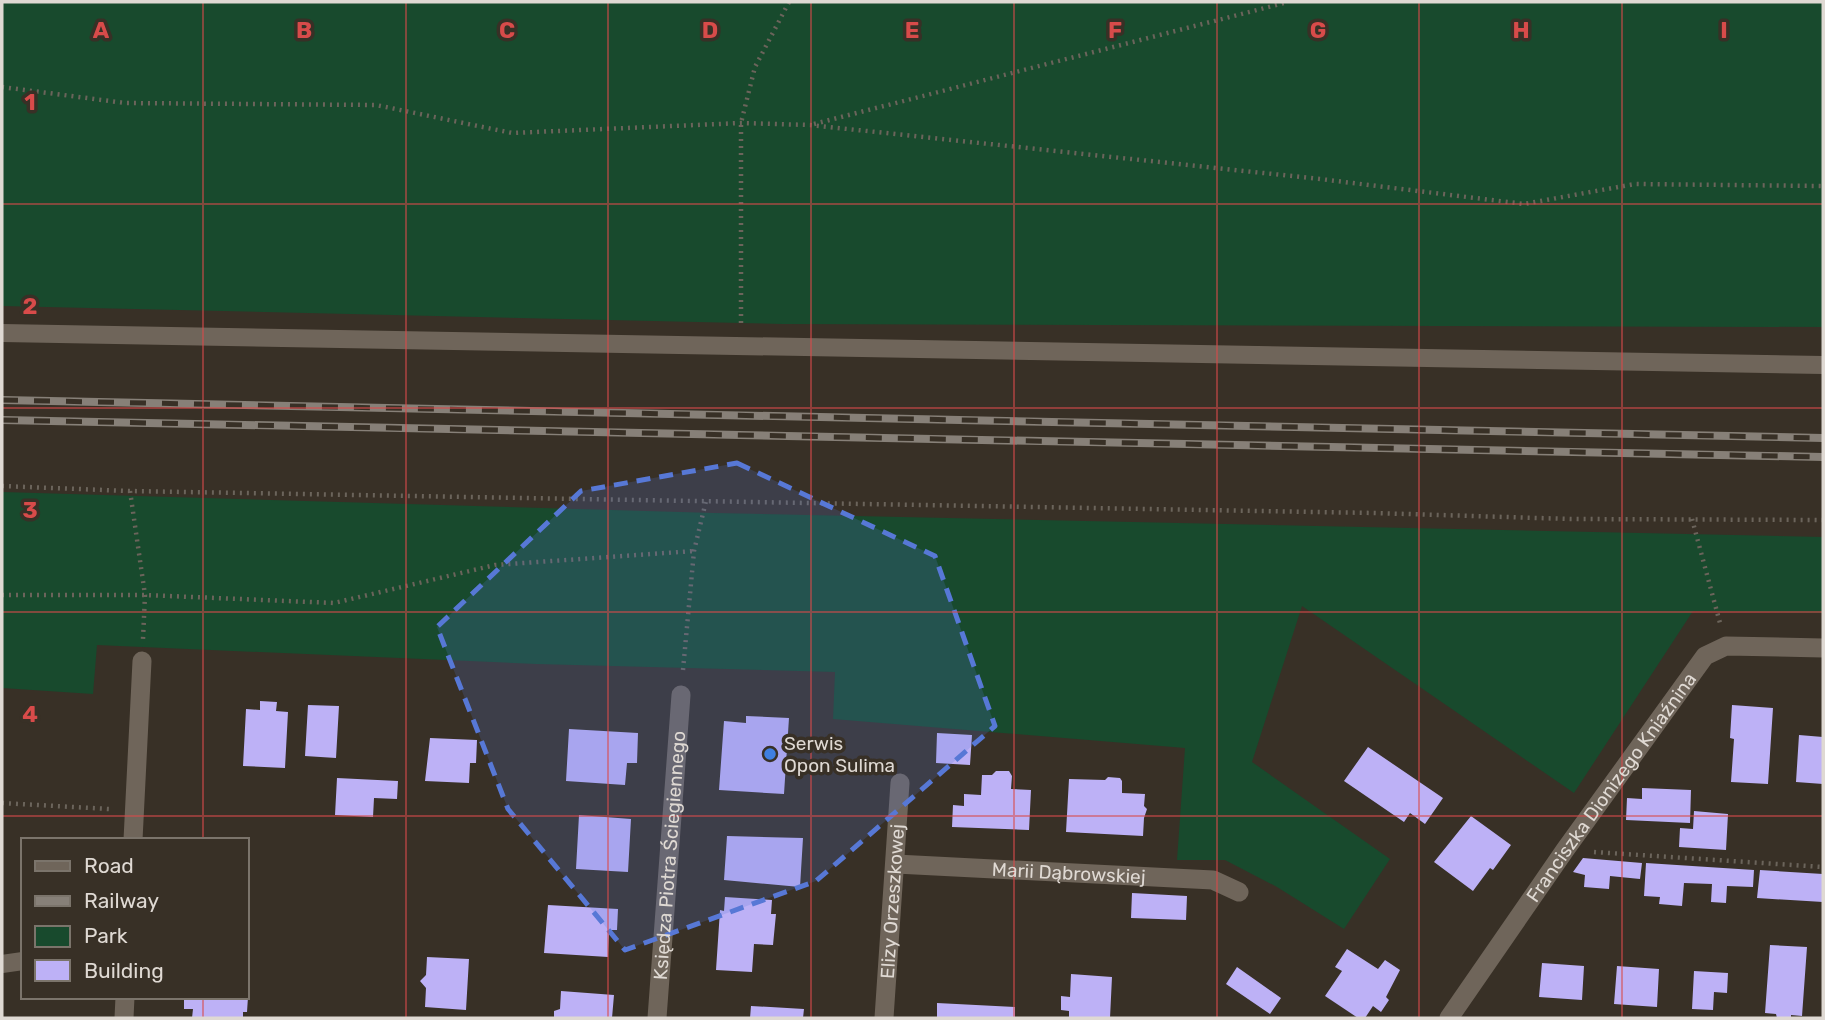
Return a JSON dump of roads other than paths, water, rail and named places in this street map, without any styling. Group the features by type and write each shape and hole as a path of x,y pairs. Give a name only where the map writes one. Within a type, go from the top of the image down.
{"street":[{"name":"Franciszka Dionizego Kniaźnina","path":"1449,1018 1565,850 1705,656 1726,646 1823,648"},
{"path":"133,838 142,661"},
{"name":"Księdza Piotra Ściegiennego","path":"657,1018 681,695"},
{"name":"Elizy Orzeszkowej","path":"884,1018 900,783"},
{"name":"Marii Dąbrowskiej","path":"896,864 1213,880 1239,891"},
{"path":"124,1018 125,999"}],"lane":[{"path":"2,333 1823,365"},
{"path":"2,964 21,961"}],"railway":[{"path":"2,400 1823,438"},
{"path":"2,420 1823,457"}],"place":[{"name":"Serwis Opon Sulima","path":"770,754"}]}
